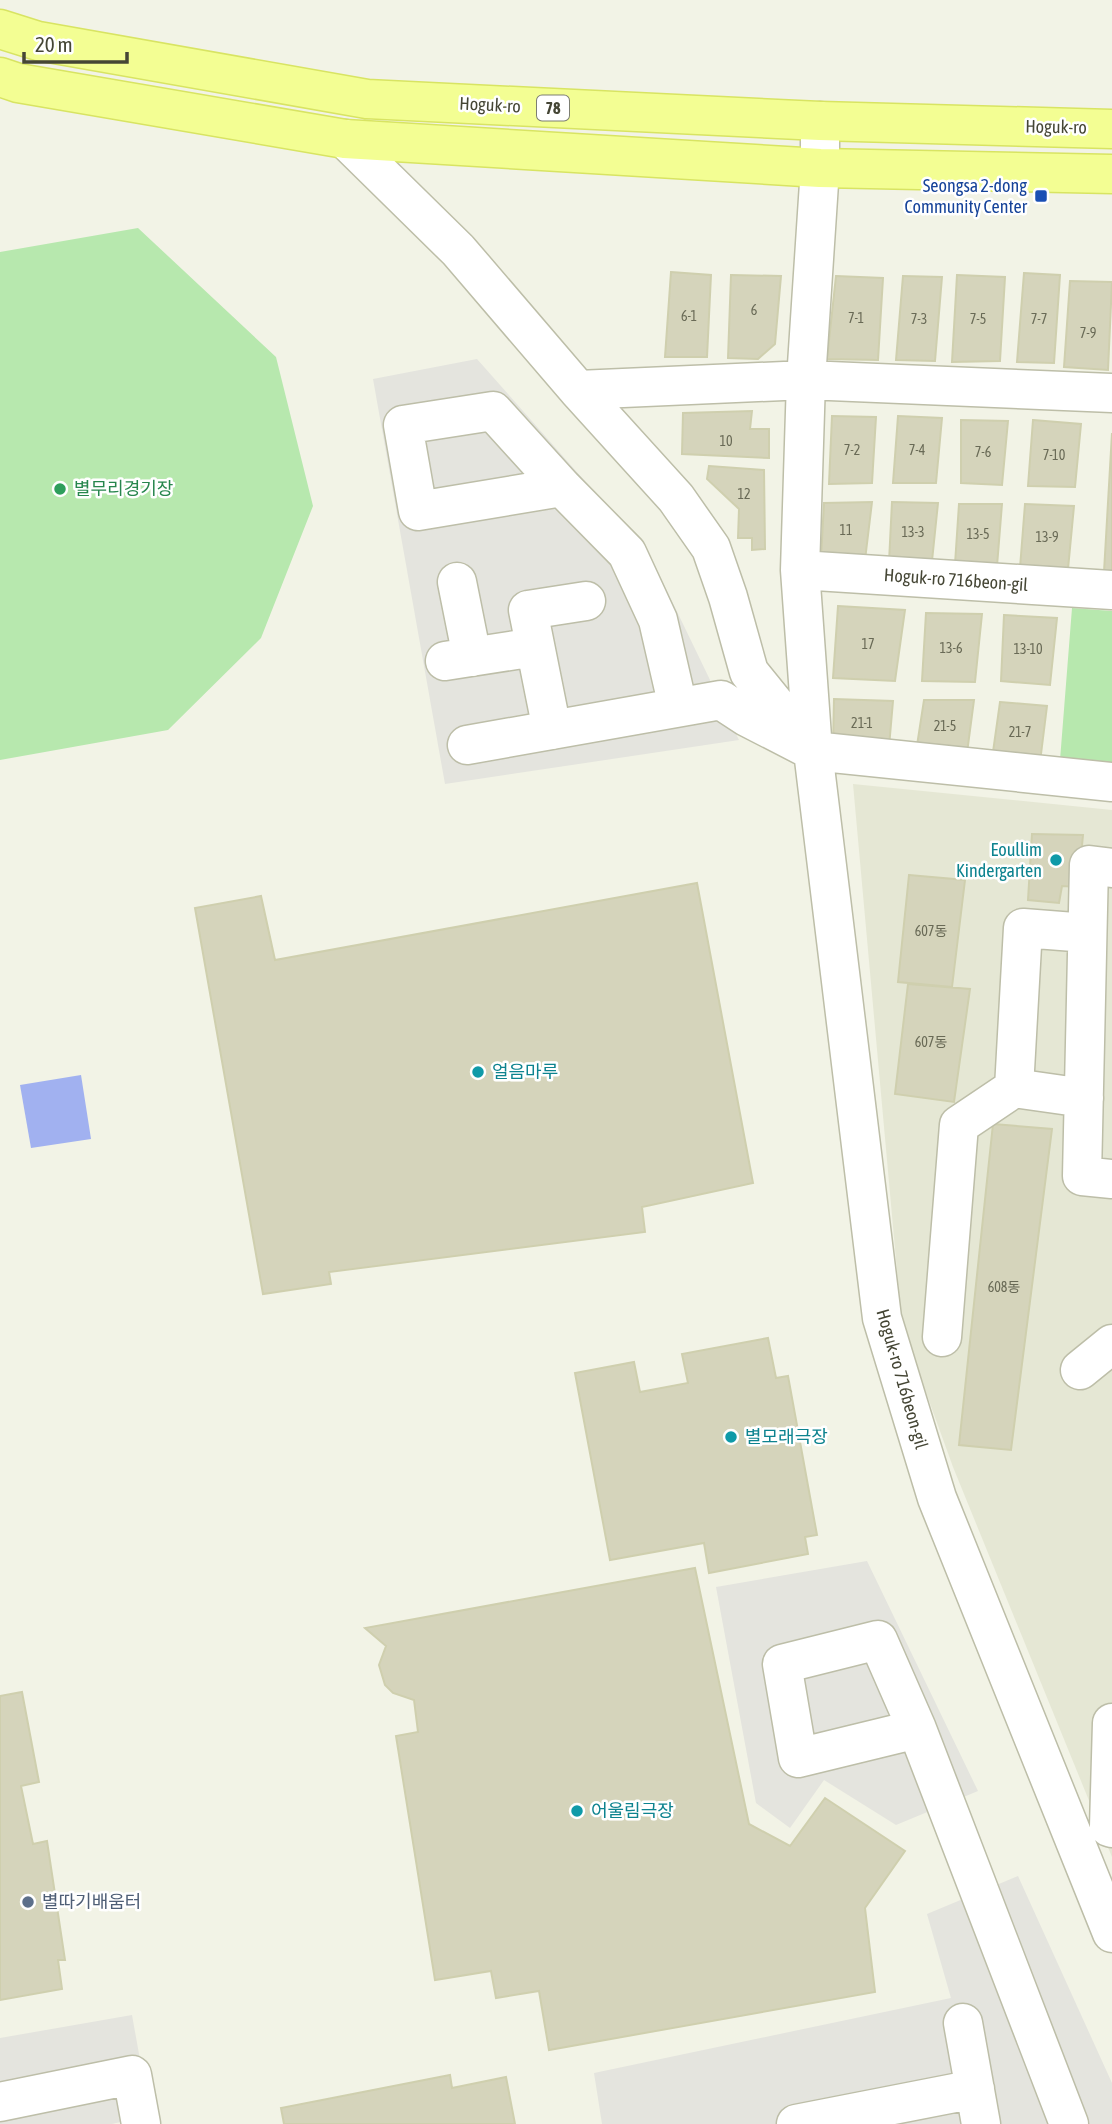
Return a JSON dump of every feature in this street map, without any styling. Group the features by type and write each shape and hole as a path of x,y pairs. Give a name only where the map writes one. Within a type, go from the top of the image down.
{"main road":[{"name":"Hoguk-ro","path":"0,29 38,41 368,99 820,121 1112,129"},
{"path":"0,77 18,83 345,139 820,168 1112,174"}],"street":[{"name":"Hoguk-ro 716beon-gil","path":"820,121 820,168 806,380 800,570 813,751 881,1318 936,1498 1112,1933"},
{"path":"345,139 458,250 578,390 676,498 711,548 728,597 748,671 813,751"},
{"path":"578,390 806,380 1112,393"},
{"path":"562,487 627,554 658,620 678,707"},
{"name":"Hoguk-ro 716beon-gil","path":"800,570 1112,590"},
{"path":"457,582 458,659 535,647"},
{"path":"552,730 528,610 586,601"},
{"path":"467,745 720,700 813,751 1112,782"},
{"path":"1112,868 1089,865 1082,1175 1112,1179"},
{"path":"1013,1088 1023,928 1087,933"},
{"path":"942,1338 959,1125 1013,1088 1084,1098"},
{"path":"1080,1370 1112,1344"},
{"path":"1112,1723 1109,1827 1112,1828"},
{"path":"916,1729 1069,2124"},
{"path":"796,2124 978,2106 963,2023"},
{"path":"0,2102 132,2075 141,2124"}],"shaded area":[{"path":"477,359 621,522 655,566 739,740 445,784 373,379"},
{"path":"853,784 1112,810 1112,1857 953,1467 902,1326"},
{"path":"867,1561 978,1791 896,1825 824,1780 790,1828 756,1803 716,1587"},
{"path":"1018,1876 1112,2083 1112,2124 602,2124 594,2073 951,1998 927,1914"},
{"path":"132,2015 150,2115 112,2124 0,2124 0,2038"}],"green space":[{"path":"138,228 276,357 313,506 261,638 168,730 0,760 0,252"},
{"path":"1072,608 1112,611 1112,765 1060,760"}],"water":[{"path":"81,1075 91,1139 31,1148 20,1085"}],"building":[{"path":"671,272 711,275 707,357 665,357"},
{"path":"1024,273 1060,275 1054,363 1017,362"},
{"path":"731,275 781,276 775,344 758,359 728,358"},
{"path":"957,275 1005,277 1000,361 952,362"},
{"path":"836,276 883,278 878,360 827,359"},
{"path":"903,276 942,277 935,361 896,360"},
{"path":"1070,281 1112,282 1108,370 1064,367"},
{"path":"752,411 750,429 769,429 769,458 682,454 683,413"},
{"path":"832,416 876,417 872,483 829,484"},
{"path":"898,416 942,418 936,483 893,483"},
{"path":"961,420 1008,421 1002,485 961,483"},
{"path":"1033,420 1081,424 1075,487 1028,486"},
{"path":"1112,433 1112,572 1104,572"},
{"path":"709,466 764,470 765,549 752,550 752,538 738,538 739,509 707,479"},
{"path":"872,502 865,560 821,558 824,503"},
{"path":"892,502 938,503 932,561 889,562"},
{"path":"959,504 1002,504 997,566 955,564"},
{"path":"1025,504 1074,506 1068,569 1020,568"},
{"path":"838,606 905,610 895,681 833,678"},
{"path":"926,613 982,614 975,682 922,681"},
{"path":"1004,615 1057,618 1050,685 1001,681"},
{"path":"834,699 893,701 889,747 833,745"},
{"path":"924,700 974,700 967,753 916,752"},
{"path":"1000,702 1047,706 1040,762 992,759"},
{"name":"Eoullim Kindergarten","path":"1032,834 1083,835 1078,887 1062,886 1059,903 1028,900"},
{"path":"909,875 965,880 952,987 898,982"},
{"name":"얼음마루","path":"697,883 753,1183 642,1207 645,1232 329,1272 331,1284 263,1294 195,908 261,896 275,960"},
{"path":"908,984 970,989 954,1102 895,1094"},
{"path":"993,1124 1052,1129 1011,1450 959,1445"},
{"name":"별모래극장","path":"768,1338 776,1378 788,1376 817,1535 805,1537 808,1554 709,1573 704,1543 610,1560 575,1373 634,1362 640,1392 688,1383 682,1354"},
{"name":"어울림극장","path":"695,1568 749,1824 790,1846 825,1798 905,1851 865,1908 875,1992 549,2050 539,1991 496,1998 491,1971 435,1980 396,1736 418,1732 414,1700 393,1693 385,1685 379,1665 386,1646 365,1628"},
{"name":"별따기배움터","path":"22,1692 39,1782 21,1786 33,1844 47,1841 65,1960 58,1960 62,1989 0,2000 0,1696"},
{"path":"450,2075 452,2088 506,2077 515,2124 284,2124 281,2108"}],"place":[{"name":"Seongsa 2-dong Community Center","path":"1041,196"},
{"name":"별무리경기장","path":"60,489"},
{"name":"Eoullim Kindergarten","path":"1056,860"},
{"name":"얼음마루","path":"478,1072"},
{"name":"별모래극장","path":"731,1437"},
{"name":"어울림극장","path":"577,1811"},
{"name":"별따기배움터","path":"28,1902"}]}
